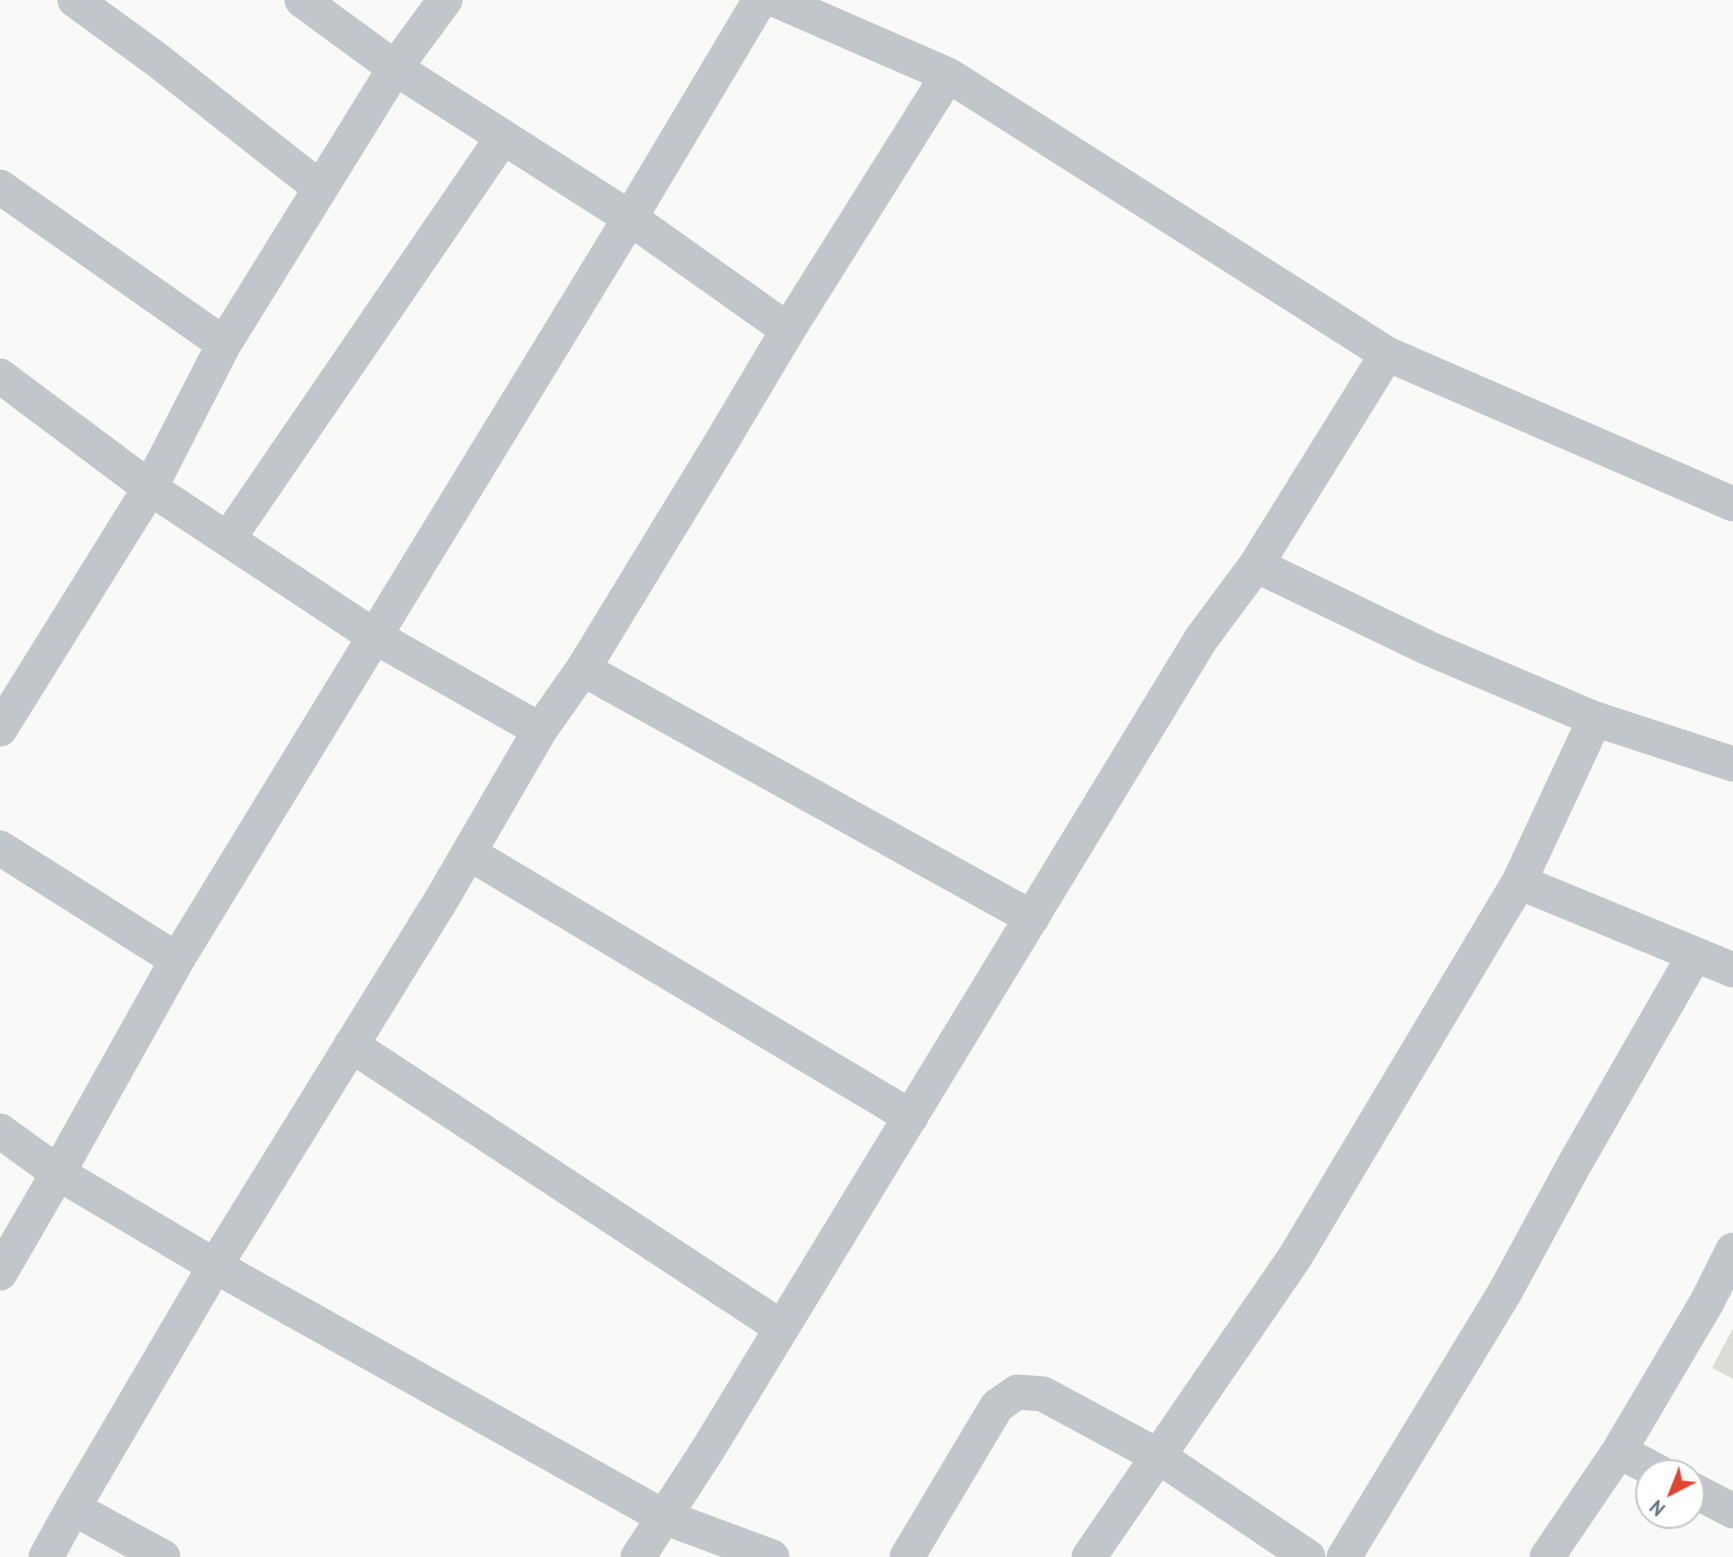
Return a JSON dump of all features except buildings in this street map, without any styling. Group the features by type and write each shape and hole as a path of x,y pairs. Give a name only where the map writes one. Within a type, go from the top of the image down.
{"street":[{"path":"75,0 156,59 320,188"},
{"path":"302,0 395,68 630,218 788,330"},
{"path":"0,729 150,488 224,344 395,68 445,0"},
{"path":"0,1273 177,960 760,0"},
{"path":"776,0 948,75 1387,354 1733,504"},
{"path":"46,1557 215,1266 469,853 540,730 583,669 788,330 948,75"},
{"path":"228,539 503,137"},
{"path":"0,187 224,344"},
{"path":"638,1557 707,1451 1201,639 1256,565 1387,354"},
{"path":"1,379 150,488 374,636 540,730"},
{"path":"1256,565 1428,648 1595,719 1733,764"},
{"path":"583,669 1032,918"},
{"path":"1089,1557 1295,1257 1519,882 1595,719"},
{"path":"0,849 177,960"},
{"path":"469,853 911,1117"},
{"path":"1519,882 1733,970"},
{"path":"1344,1557 1505,1292 1695,954"},
{"path":"351,1045 782,1328"},
{"path":"0,1131 58,1174 215,1266 664,1517 772,1557"},
{"path":"1547,1557 1619,1451 1707,1301 1733,1250"},
{"path":"907,1557 997,1406 1017,1392 1043,1394 1158,1456 1308,1557"},
{"path":"1619,1451 1635,1460"},
{"path":"1705,1496 1733,1511"},
{"path":"73,1508 163,1557"}],"shaded area":[{"path":"1733,1328 1733,1379 1712,1368"}]}
